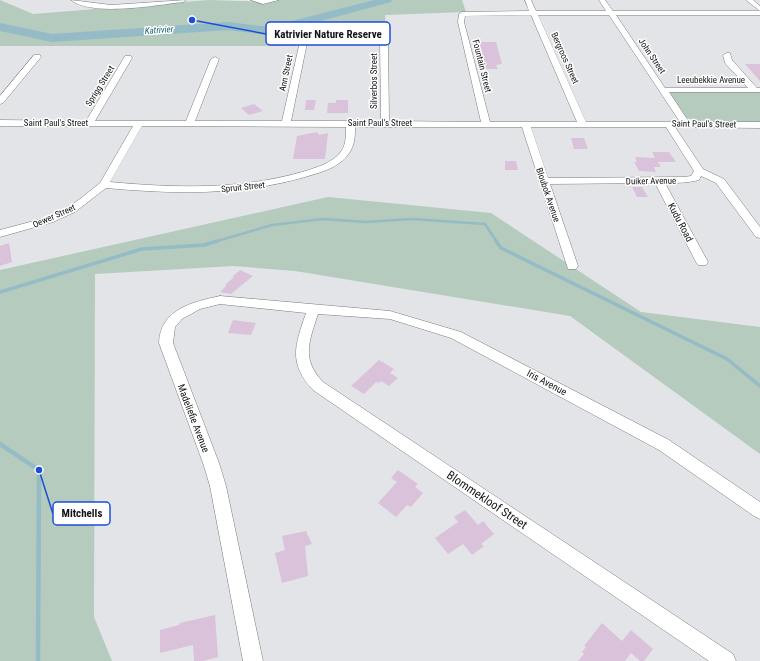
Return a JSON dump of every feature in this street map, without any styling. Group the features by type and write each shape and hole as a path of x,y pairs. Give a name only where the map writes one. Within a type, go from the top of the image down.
{"street":[{"path":"74,0 85,4 103,6 183,0"},
{"path":"254,0 263,2 276,0"},
{"name":"Bergroos Street","path":"528,0 583,124"},
{"name":"John Street","path":"602,0 686,124"},
{"path":"749,0 760,9"},
{"path":"534,13 760,13"},
{"name":"Fountain Street","path":"486,123 461,22 462,14 534,13"},
{"name":"Ann Street","path":"286,124 306,35 320,32 366,33 379,34 384,38"},
{"name":"Silverbos Street","path":"384,38 385,123"},
{"path":"727,55 728,61 757,90"},
{"path":"0,101 37,57"},
{"name":"Sprigg Street","path":"88,123 128,58"},
{"path":"189,124 215,59"},
{"name":"Leeubekkie Avenue","path":"662,90 757,90"},
{"name":"Oewer Street","path":"0,234 31,226 71,210 84,201 104,185 139,123"},
{"name":"Spruit Street","path":"104,185 163,190 194,190 236,189 272,184 320,169 338,159 347,150 350,144 351,123"},
{"name":"Saint Paul's Street","path":"0,124 486,123 760,125"},
{"name":"Bloubok Avenue","path":"525,124 572,266"},
{"path":"668,124 699,170 720,181 760,235"},
{"name":"Duiker Avenue","path":"543,181 659,181 691,179 697,176 699,170"},
{"name":"Kudu Road","path":"659,181 702,262"},
{"name":"Madeliefie Avenue","path":"253,661 218,486 211,463 170,356 166,336 170,323 178,316 196,306 213,301 230,300 313,309"},
{"name":"Iris Avenue","path":"313,309 390,316 461,337 664,445 760,511"},
{"name":"Blommekloof Street","path":"313,309 301,356 311,379 318,386 726,661"}],"green space":[{"path":"0,0 33,14 209,0 270,2 279,0 462,0 466,12 385,15 386,36 300,35 295,46 0,46"},
{"path":"672,91 760,91 760,122 732,123 691,120 685,117 670,94"},
{"path":"328,197 491,213 641,312 760,327 760,454 570,316 295,271 233,266 95,274 94,617 112,661 0,661 0,270"}],"building":[{"path":"478,42 496,42 502,64 496,65 498,69 484,69"},
{"path":"745,64 760,64 760,81"},
{"path":"306,100 316,100 314,110 305,110"},
{"path":"336,100 348,100 348,113 327,113 328,103 336,103"},
{"path":"254,104 263,111 249,115 241,108"},
{"path":"317,132 319,135 328,133 325,159 293,159 297,136"},
{"path":"571,138 584,138 588,149 574,149"},
{"path":"652,152 669,152 676,162 658,162 661,167 654,167 656,172 639,171 634,162 637,162 635,157 655,158"},
{"path":"505,161 516,161 518,170 505,170"},
{"path":"632,187 642,187 648,197 637,197"},
{"path":"9,243 12,262 0,266 0,246"},
{"path":"240,270 253,276 231,294 220,292 234,277 232,277"},
{"path":"233,320 256,323 251,335 228,333"},
{"path":"379,360 394,369 390,373 398,378 389,386 381,381 379,383 376,382 364,394 351,386"},
{"path":"398,470 418,484 415,487 423,493 411,507 407,505 396,517 378,503 397,482 391,478"},
{"path":"465,510 478,525 483,521 494,534 481,544 484,546 472,555 463,544 448,554 435,538 458,522 454,517"},
{"path":"306,531 312,544 305,546 308,576 282,583 275,553 285,550 282,536"},
{"path":"215,615 218,657 203,661 194,661 193,645 160,653 160,630 179,625 180,623"},
{"path":"602,623 622,641 631,630 653,649 644,661 640,661 631,653 625,661 578,661 584,654 582,652 586,647 584,646"}],"waterway":[{"name":"Katrivier","path":"0,27 52,38 228,26 269,31 387,0"},
{"path":"214,242 272,225 323,219 366,222 412,219 485,224 497,242"},
{"path":"0,292 142,249 204,245 217,241"},
{"path":"496,241 501,248 727,359 760,386"},
{"path":"0,444 39,470 38,661"}],"place":[{"name":"Katrivier Nature Reserve","path":"192,20"},
{"name":"Mitchells","path":"39,470"}]}
